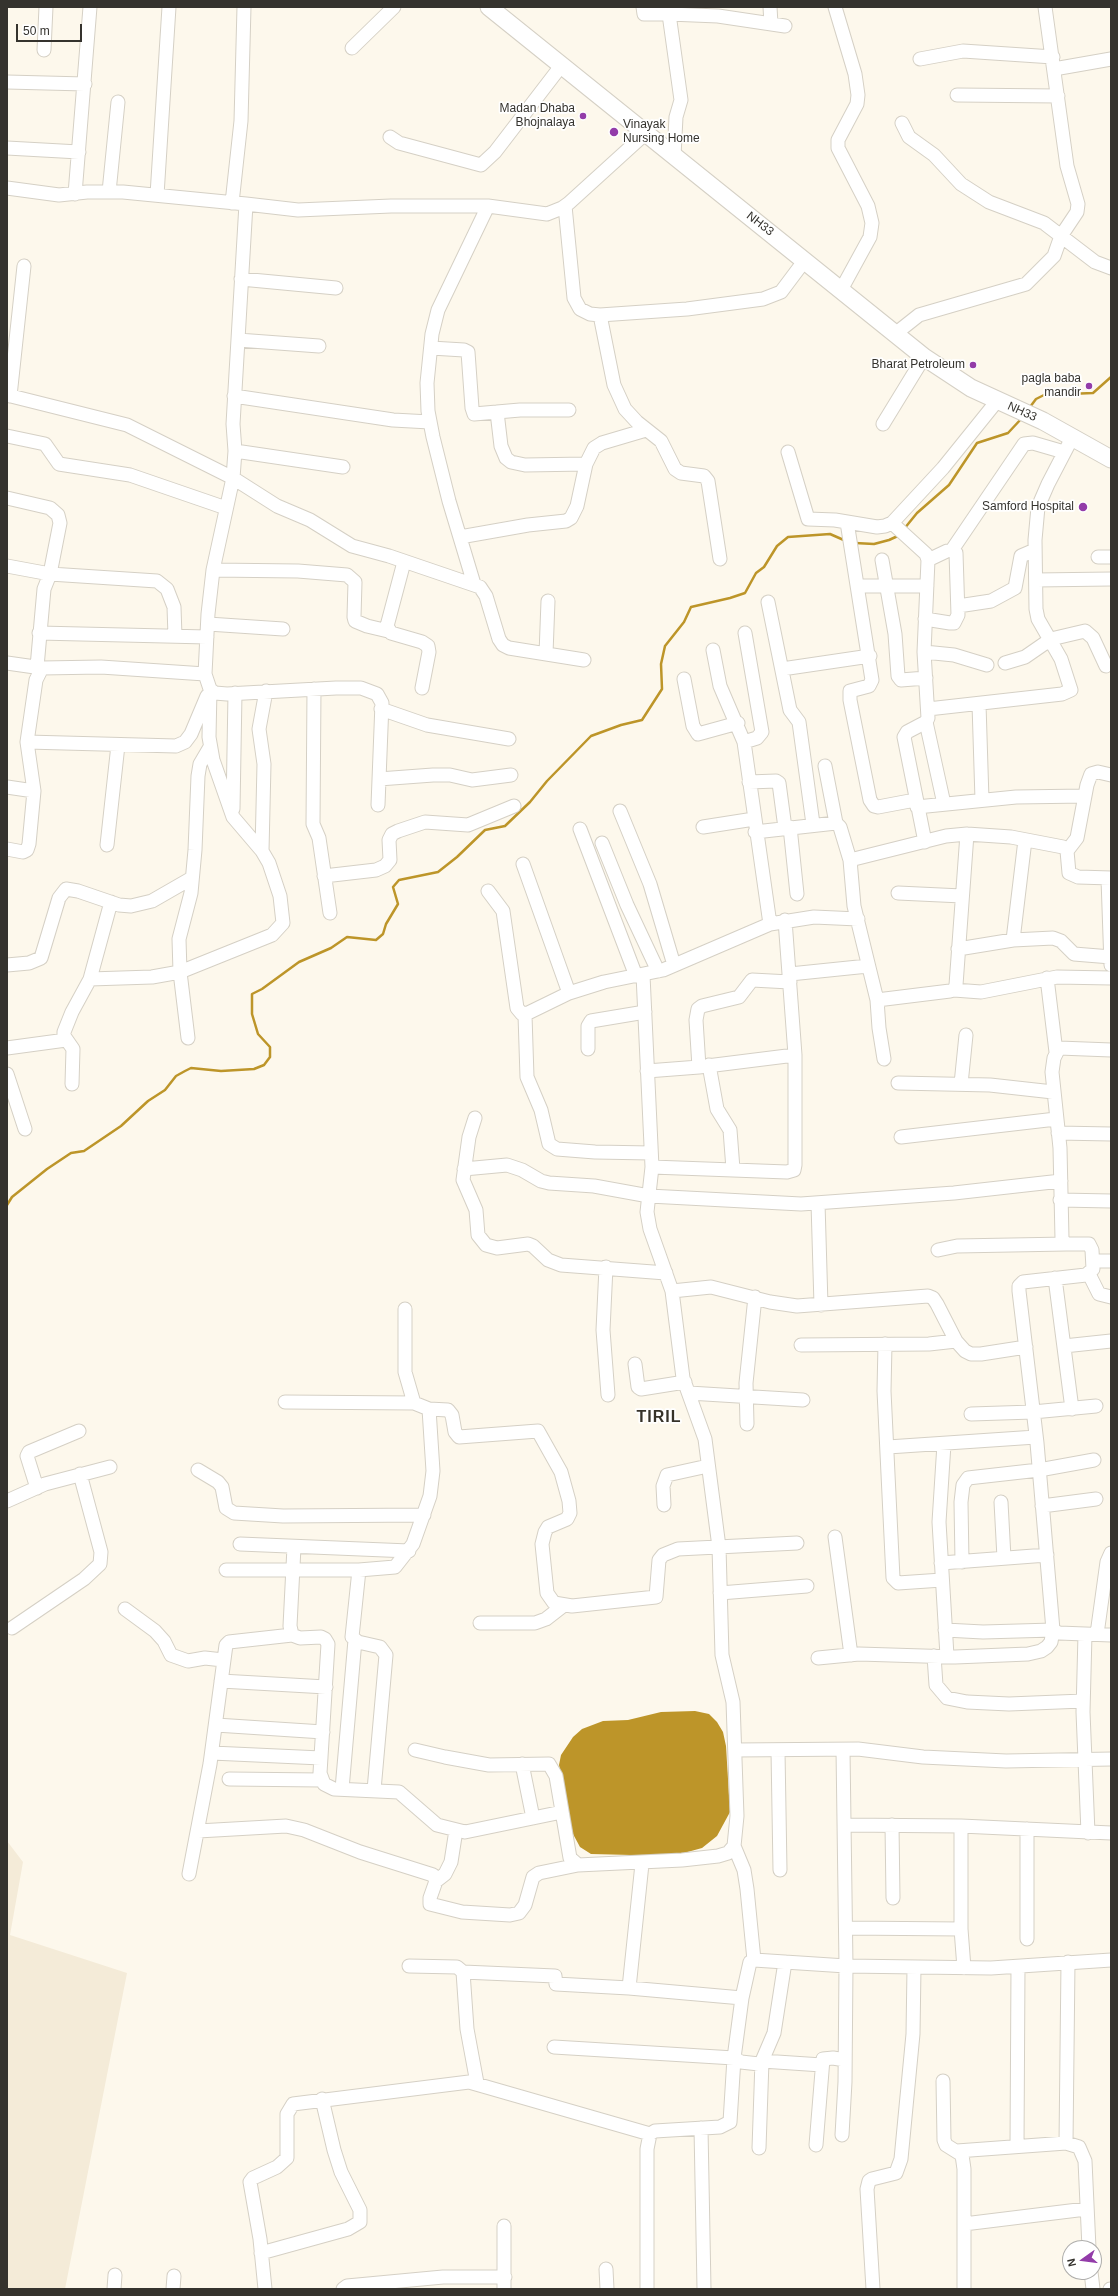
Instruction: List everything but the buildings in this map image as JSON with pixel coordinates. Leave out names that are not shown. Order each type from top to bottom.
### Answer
[{"type":"main road","name":"NH33","points":[[489,7],[924,357],[957,380],[996,401],[1032,416],[1073,436],[1111,459]]},
{"type":"street","points":[[44,50],[46,7]]},
{"type":"street","points":[[75,194],[90,7]]},
{"type":"street","points":[[157,195],[169,7]]},
{"type":"street","points":[[232,203],[241,122],[244,7]]},
{"type":"street","points":[[352,48],[394,7]]},
{"type":"street","points":[[643,7],[644,14],[718,16],[785,26]]},
{"type":"street","points":[[770,7],[771,24]]},
{"type":"street","points":[[835,7],[855,74],[858,94],[857,104],[838,140],[838,148],[868,206],[872,223],[870,237],[841,290]]},
{"type":"street","points":[[895,334],[919,315],[1026,284],[1054,256],[1061,236],[1078,208],[1067,166],[1054,63],[1045,7]]},
{"type":"street","points":[[669,14],[681,100],[676,117],[674,156]]},
{"type":"street","points":[[920,59],[963,51],[1054,63],[1111,58]]},
{"type":"street","points":[[390,137],[399,144],[481,165],[495,152],[561,66]]},
{"type":"street","points":[[7,82],[85,84]]},
{"type":"street","points":[[957,96],[1058,96]]},
{"type":"street","points":[[109,192],[118,102]]},
{"type":"street","points":[[902,123],[909,137],[934,155],[961,184],[989,202],[1044,223],[1095,262],[1111,268]]},
{"type":"street","points":[[7,188],[59,195],[109,192],[157,195],[304,210],[391,206],[488,206],[547,214],[565,206],[646,133]]},
{"type":"street","points":[[7,148],[79,152]]},
{"type":"street","points":[[90,979],[146,978],[180,972],[272,935],[281,927],[283,914],[280,896],[273,873],[262,851],[233,817],[210,747],[210,689],[205,674],[213,570],[233,478],[235,451],[233,424],[234,396],[246,204]]},
{"type":"street","points":[[474,584],[430,422],[426,398],[431,348],[438,310],[488,206]]},
{"type":"street","points":[[565,206],[574,298],[580,309],[600,315],[687,309],[763,299],[781,292],[805,260]]},
{"type":"street","points":[[24,266],[8,396],[127,425],[233,478],[277,506],[310,520],[343,541],[474,584],[483,590],[486,596],[498,639],[503,645],[584,660]]},
{"type":"street","points":[[241,279],[336,288]]},
{"type":"street","points":[[600,315],[614,385],[619,399],[625,409],[664,445],[673,466],[678,472],[704,476],[707,479],[720,560]]},
{"type":"street","points":[[238,340],[319,346]]},
{"type":"street","points":[[431,348],[464,350],[468,352],[473,413],[476,415],[497,412],[569,410]]},
{"type":"street","points":[[883,424],[924,357]]},
{"type":"street","points":[[234,396],[393,420],[430,422]]},
{"type":"street","points":[[897,529],[996,401]]},
{"type":"street","points":[[497,412],[501,446],[506,458],[511,462],[525,465],[586,464]]},
{"type":"street","points":[[460,537],[528,525],[566,521],[571,518],[577,506],[586,464],[594,448],[602,443],[646,430]]},
{"type":"street","points":[[7,436],[45,444],[59,464],[130,475],[226,508]]},
{"type":"street","points":[[925,842],[916,804],[904,737],[907,732],[927,716],[978,704],[1069,692],[1071,690],[1071,685],[1062,659],[1038,619],[1036,608],[1035,550],[1038,506],[1073,436]]},
{"type":"street","points":[[928,560],[952,550],[1024,444],[1033,443],[1064,452]]},
{"type":"street","points":[[235,451],[343,467]]},
{"type":"street","points":[[788,452],[808,519],[847,522],[897,529],[926,554],[928,560],[924,652],[927,716],[944,804]]},
{"type":"street","points":[[7,498],[50,508],[58,515],[60,532],[50,574],[44,589],[39,632],[40,667],[36,680],[27,742],[34,790],[27,850],[23,852],[7,849]]},
{"type":"street","points":[[847,522],[870,656],[872,684],[853,689],[849,696],[872,804],[882,807],[916,804],[944,804],[1016,797],[1085,796]]},
{"type":"street","points":[[925,619],[954,623],[958,615],[958,560],[956,553],[952,550]]},
{"type":"street","points":[[958,606],[990,601],[1015,588],[1021,556],[1035,550]]},
{"type":"street","points":[[882,560],[895,634],[899,678],[905,680],[926,678]]},
{"type":"street","points":[[388,630],[388,621],[404,562]]},
{"type":"street","points":[[7,566],[50,574],[157,581],[167,590],[174,607],[175,636]]},
{"type":"street","points":[[213,570],[298,571],[347,575],[355,582],[354,617],[356,621],[367,626],[388,630],[395,635],[422,642],[428,646],[429,652],[422,688]]},
{"type":"street","points":[[1036,580],[1111,579]]},
{"type":"street","points":[[858,586],[927,586]]},
{"type":"street","points":[[546,654],[548,601]]},
{"type":"street","points":[[768,602],[790,710],[799,722],[812,824]]},
{"type":"street","points":[[208,624],[283,628]]},
{"type":"street","points":[[1005,663],[1025,657],[1051,639],[1081,631],[1089,633],[1106,666]]},
{"type":"street","points":[[39,632],[207,637]]},
{"type":"street","points":[[744,742],[757,738],[762,732],[745,633]]},
{"type":"street","points":[[713,650],[720,686],[738,723],[744,742],[770,924]]},
{"type":"street","points":[[924,652],[954,655],[987,665]]},
{"type":"street","points":[[782,669],[870,656]]},
{"type":"street","points":[[7,663],[40,667],[101,667],[205,674]]},
{"type":"street","points":[[684,679],[693,726],[698,734],[738,723]]},
{"type":"street","points":[[210,689],[215,693],[361,688],[372,691],[381,698],[378,805]]},
{"type":"street","points":[[27,742],[176,746],[185,742],[191,734],[210,689]]},
{"type":"street","points":[[314,689],[312,811],[313,824],[319,838],[330,913]]},
{"type":"street","points":[[262,851],[264,764],[259,729],[266,691]]},
{"type":"street","points":[[233,817],[235,693]]},
{"type":"street","points":[[978,704],[982,800]]},
{"type":"street","points":[[381,709],[427,725],[509,739]]},
{"type":"street","points":[[107,845],[118,745]]},
{"type":"street","points":[[188,1038],[180,972],[179,939],[191,893],[198,776],[200,764],[210,747]]},
{"type":"street","points":[[825,766],[836,823],[840,827],[850,860],[858,919],[877,1000],[879,1028],[884,1059]]},
{"type":"street","points":[[1067,851],[1078,838],[1085,796],[1091,774],[1094,772],[1111,775]]},
{"type":"street","points":[[379,779],[450,775],[472,780],[511,775]]},
{"type":"street","points":[[749,782],[776,781],[779,783],[788,827],[798,894]]},
{"type":"street","points":[[7,787],[34,790]]},
{"type":"street","points":[[324,876],[376,870],[385,866],[390,860],[389,840],[392,834],[398,831],[425,822],[468,825],[514,806]]},
{"type":"street","points":[[620,811],[650,884],[674,965]]},
{"type":"street","points":[[703,827],[755,825],[788,827],[836,823]]},
{"type":"street","points":[[580,829],[639,976],[645,1012],[652,1167],[647,1212],[650,1229],[672,1291],[680,1366],[705,1439],[719,1547],[722,1655],[733,1702],[736,1750],[737,1816],[734,1846],[746,1882],[754,1960]]},
{"type":"street","points":[[850,860],[946,836],[967,834],[1056,844],[1063,847],[1067,851],[1069,872],[1078,877],[1110,878],[1111,965]]},
{"type":"street","points":[[954,990],[967,834]]},
{"type":"street","points":[[1013,940],[1026,840]]},
{"type":"street","points":[[602,843],[627,905],[658,971]]},
{"type":"street","points":[[523,864],[569,992]]},
{"type":"street","points":[[7,965],[29,963],[41,958],[58,898],[66,889],[131,906],[142,905],[192,878]]},
{"type":"street","points":[[488,891],[503,911],[517,1008],[522,1014],[525,1015]]},
{"type":"street","points":[[898,894],[962,896]]},
{"type":"street","points":[[72,1084],[73,1048],[64,1036],[66,1025],[90,979],[111,902]]},
{"type":"street","points":[[525,1015],[569,992],[604,982],[658,971],[770,924],[785,920],[814,917],[858,919]]},
{"type":"street","points":[[652,1167],[787,1172],[794,1170],[795,1055],[785,920]]},
{"type":"street","points":[[958,949],[1013,940],[1053,938],[1061,941],[1074,954],[1111,957]]},
{"type":"street","points":[[733,1169],[730,1130],[717,1109],[704,1066],[696,1020],[698,1009],[702,1006],[739,997],[752,980],[790,978],[868,966]]},
{"type":"street","points":[[877,1000],[954,990],[982,992],[1048,978],[1111,978]]},
{"type":"street","points":[[1048,978],[1056,1052],[1052,1072],[1061,1181],[1061,1235],[1066,1244]]},
{"type":"street","points":[[588,1049],[588,1026],[591,1021],[645,1012]]},
{"type":"street","points":[[525,1015],[527,1077],[541,1110],[549,1144],[557,1148],[572,1150],[651,1152]]},
{"type":"street","points":[[961,1084],[966,1035]]},
{"type":"street","points":[[7,1048],[66,1040]]},
{"type":"street","points":[[1056,1052],[1059,1048],[1064,1047],[1111,1050]]},
{"type":"street","points":[[647,1071],[795,1055]]},
{"type":"street","points":[[7,1074],[25,1130]]},
{"type":"street","points":[[898,1082],[990,1085],[1053,1092]]},
{"type":"street","points":[[475,1118],[469,1137],[463,1180],[476,1210],[477,1230],[486,1245],[497,1248],[528,1244],[533,1246],[554,1264],[666,1273]]},
{"type":"street","points":[[901,1137],[1056,1119]]},
{"type":"street","points":[[1058,1133],[1111,1134]]},
{"type":"street","points":[[464,1169],[507,1165],[522,1170],[541,1182],[549,1184],[594,1186],[649,1196],[801,1204],[954,1193],[1061,1181]]},
{"type":"street","points":[[1060,1200],[1111,1202]]},
{"type":"street","points":[[818,1203],[821,1305]]},
{"type":"street","points":[[938,1250],[957,1246],[1089,1244],[1092,1250],[1091,1268],[1099,1294],[1111,1297]]},
{"type":"street","points":[[818,1658],[851,1655],[947,1656],[1041,1651],[1050,1642],[1053,1630],[1036,1437],[1019,1286],[1023,1282],[1055,1278],[1091,1268],[1111,1260]]},
{"type":"street","points":[[606,1267],[603,1330],[608,1394]]},
{"type":"street","points":[[1055,1278],[1072,1409]]},
{"type":"street","points":[[672,1291],[711,1287],[797,1306],[928,1296],[933,1298],[937,1304],[956,1342],[971,1354],[1026,1347]]},
{"type":"street","points":[[747,1424],[746,1397],[755,1297]]},
{"type":"street","points":[[405,1309],[405,1372],[414,1403]]},
{"type":"street","points":[[1064,1346],[1111,1341]]},
{"type":"street","points":[[802,1345],[956,1342]]},
{"type":"street","points":[[885,1344],[884,1392],[888,1448],[893,1578],[898,1583],[942,1580]]},
{"type":"street","points":[[635,1364],[638,1387],[642,1389],[687,1388],[746,1397],[803,1400]]},
{"type":"street","points":[[285,1402],[414,1403],[435,1409],[448,1410],[452,1415],[455,1432],[459,1437],[532,1430],[538,1431],[561,1472],[569,1501],[570,1513],[567,1519],[548,1527],[542,1544],[547,1593],[554,1603],[572,1606],[656,1597],[659,1560],[663,1555],[678,1549],[797,1543]]},
{"type":"street","points":[[971,1414],[1033,1412],[1096,1406]]},
{"type":"street","points":[[226,1570],[359,1570],[390,1569],[395,1567],[409,1551],[424,1515],[432,1481],[435,1409]]},
{"type":"street","points":[[37,1488],[27,1456],[29,1452],[79,1431]]},
{"type":"street","points":[[888,1448],[1036,1437]]},
{"type":"street","points":[[944,1444],[938,1522],[947,1656]]},
{"type":"street","points":[[962,1562],[961,1502],[964,1481],[972,1476],[1039,1470],[1094,1460]]},
{"type":"street","points":[[664,1505],[663,1486],[667,1475],[708,1466]]},
{"type":"street","points":[[7,1501],[37,1488],[80,1474],[110,1467]]},
{"type":"street","points":[[198,1470],[218,1482],[222,1487],[226,1508],[234,1513],[283,1516],[424,1515]]},
{"type":"street","points":[[12,1628],[84,1579],[100,1564],[101,1552],[80,1474]]},
{"type":"street","points":[[1042,1506],[1096,1500]]},
{"type":"street","points":[[1001,1502],[1004,1558]]},
{"type":"street","points":[[835,1537],[851,1655]]},
{"type":"street","points":[[240,1544],[409,1551]]},
{"type":"street","points":[[292,1634],[290,1626],[294,1547]]},
{"type":"street","points":[[1088,1832],[1084,1761],[1083,1701],[1091,1634],[1107,1562],[1111,1554]]},
{"type":"street","points":[[941,1563],[1046,1555]]},
{"type":"street","points":[[342,1789],[355,1640],[351,1634],[359,1570]]},
{"type":"street","points":[[720,1594],[807,1586]]},
{"type":"street","points":[[480,1623],[535,1623],[546,1619],[564,1605]]},
{"type":"street","points":[[125,1609],[155,1631],[164,1641],[171,1655],[188,1661],[205,1658],[223,1660]]},
{"type":"street","points":[[945,1630],[983,1632],[1053,1630],[1059,1633],[1111,1635]]},
{"type":"street","points":[[189,1874],[212,1753],[223,1660],[226,1645],[229,1642],[292,1634],[300,1638],[325,1639],[328,1652],[321,1758],[321,1780]]},
{"type":"street","points":[[355,1640],[380,1647],[386,1655],[374,1790]]},
{"type":"street","points":[[934,1656],[936,1686],[947,1698],[967,1702],[1009,1704],[1083,1701]]},
{"type":"street","points":[[221,1682],[326,1687]]},
{"type":"street","points":[[216,1725],[323,1732]]},
{"type":"street","points":[[416,1750],[445,1758],[489,1765],[549,1764],[556,1776],[570,1858],[578,1865]]},
{"type":"street","points":[[736,1750],[843,1750],[1006,1761],[1084,1761],[1111,1759]]},
{"type":"street","points":[[842,2135],[845,2060],[846,1966],[843,1750]]},
{"type":"street","points":[[778,1751],[780,1870]]},
{"type":"street","points":[[212,1753],[321,1758]]},
{"type":"street","points":[[522,1764],[533,1818]]},
{"type":"street","points":[[229,1779],[321,1780],[329,1787],[342,1789],[399,1792],[412,1801],[429,1820],[437,1825],[472,1832],[562,1812]]},
{"type":"street","points":[[844,1825],[961,1826],[1111,1833]]},
{"type":"street","points":[[892,1825],[893,1898]]},
{"type":"street","points":[[198,1831],[286,1826],[296,1828],[360,1852],[428,1872],[433,1875],[436,1881]]},
{"type":"street","points":[[961,1826],[961,1929],[964,1968]]},
{"type":"street","points":[[1027,1829],[1027,1940]]},
{"type":"street","points":[[456,1830],[451,1862],[445,1874],[436,1881],[430,1898],[433,1906],[462,1912],[510,1915],[522,1910],[532,1877],[539,1873],[578,1865],[642,1864],[718,1856],[728,1853],[734,1846]]},
{"type":"street","points":[[629,1988],[642,1864]]},
{"type":"street","points":[[846,1928],[961,1929]]},
{"type":"street","points":[[265,2289],[250,2182],[253,2178],[277,2167],[287,2158],[287,2122],[289,2107],[302,2101],[462,2082],[477,2082],[650,2134],[656,2131],[720,2127],[730,2122],[734,2058],[742,1998],[748,1965],[754,1960],[846,1966],[964,1968],[1018,1967],[1068,1962],[1111,1960]]},
{"type":"street","points":[[759,2148],[762,2061],[774,2033],[786,1962]]},
{"type":"street","points":[[1066,2144],[1068,1962]]},
{"type":"street","points":[[409,1966],[456,1967],[463,1972],[555,1976],[556,1984],[629,1988],[742,1998]]},
{"type":"street","points":[[1017,2146],[1018,1967]]},
{"type":"street","points":[[873,2289],[867,2189],[869,2181],[872,2179],[896,2173],[901,2159],[913,2034],[914,1968]]},
{"type":"street","points":[[463,1972],[466,2029],[477,2082]]},
{"type":"street","points":[[554,2047],[734,2058],[741,2062],[758,2064],[762,2061],[822,2065]]},
{"type":"street","points":[[816,2145],[823,2059],[828,2057],[845,2060]]},
{"type":"street","points":[[943,2081],[944,2140],[951,2149],[958,2150],[1066,2144],[1075,2145],[1083,2153],[1089,2240]]},
{"type":"street","points":[[261,2253],[348,2229],[360,2222],[360,2210],[341,2172],[334,2150],[322,2099]]},
{"type":"street","points":[[701,2128],[704,2289]]},
{"type":"street","points":[[647,2289],[647,2149],[650,2134]]},
{"type":"street","points":[[958,2150],[962,2154],[964,2169],[964,2289]]},
{"type":"street","points":[[964,2224],[1086,2209]]},
{"type":"street","points":[[343,2289],[348,2286],[388,2285],[442,2277],[505,2283],[504,2226]]},
{"type":"street","points":[[606,2269],[607,2289]]},
{"type":"street","points":[[114,2289],[115,2275]]},
{"type":"shaded area","points":[[695,1711],[709,1714],[717,1722],[723,1732],[726,1746],[730,1812],[717,1836],[702,1848],[673,1856],[591,1854],[580,1847],[573,1834],[559,1765],[561,1755],[573,1737],[582,1729],[603,1721],[628,1720],[661,1712]]},
{"type":"shaded area","points":[[7,1841],[23,1862],[10,1935],[127,1973],[65,2289],[7,2289]]},
{"type":"waterway","points":[[1030,407],[1036,399],[1044,395],[1093,393],[1111,377]]},
{"type":"waterway","points":[[904,529],[917,513],[949,485],[977,443],[1008,433],[1022,418]]},
{"type":"waterway","points":[[7,1205],[12,1197],[47,1169],[71,1153],[84,1151],[121,1126],[148,1101],[165,1090],[176,1076],[185,1071],[191,1068],[221,1071],[254,1069],[264,1065],[270,1057],[270,1047],[258,1034],[252,1014],[252,994],[262,989],[299,962],[331,948],[347,937],[376,940],[383,934],[386,924],[398,904],[393,887],[399,880],[438,872],[457,857],[485,830],[505,826],[530,802],[547,781],[591,736],[621,725],[642,720],[662,689],[661,664],[665,646],[684,622],[691,607],[745,593],[756,573],[764,567],[777,546],[788,537],[830,534],[846,541]]},
{"type":"waterway","points":[[855,543],[874,544],[900,535]]},
{"type":"place","name":"Madan Dhaba Bhojnalaya","points":[[583,116]]},
{"type":"place","name":"Vinayak Nursing Home","points":[[614,132]]},
{"type":"place","name":"Bharat Petroleum","points":[[973,365]]},
{"type":"place","name":"pagla baba mandir","points":[[1089,386]]},
{"type":"place","name":"Samford Hospital","points":[[1083,507]]},
{"type":"district","name":"TIRIL","points":[[659,1418]]}]
